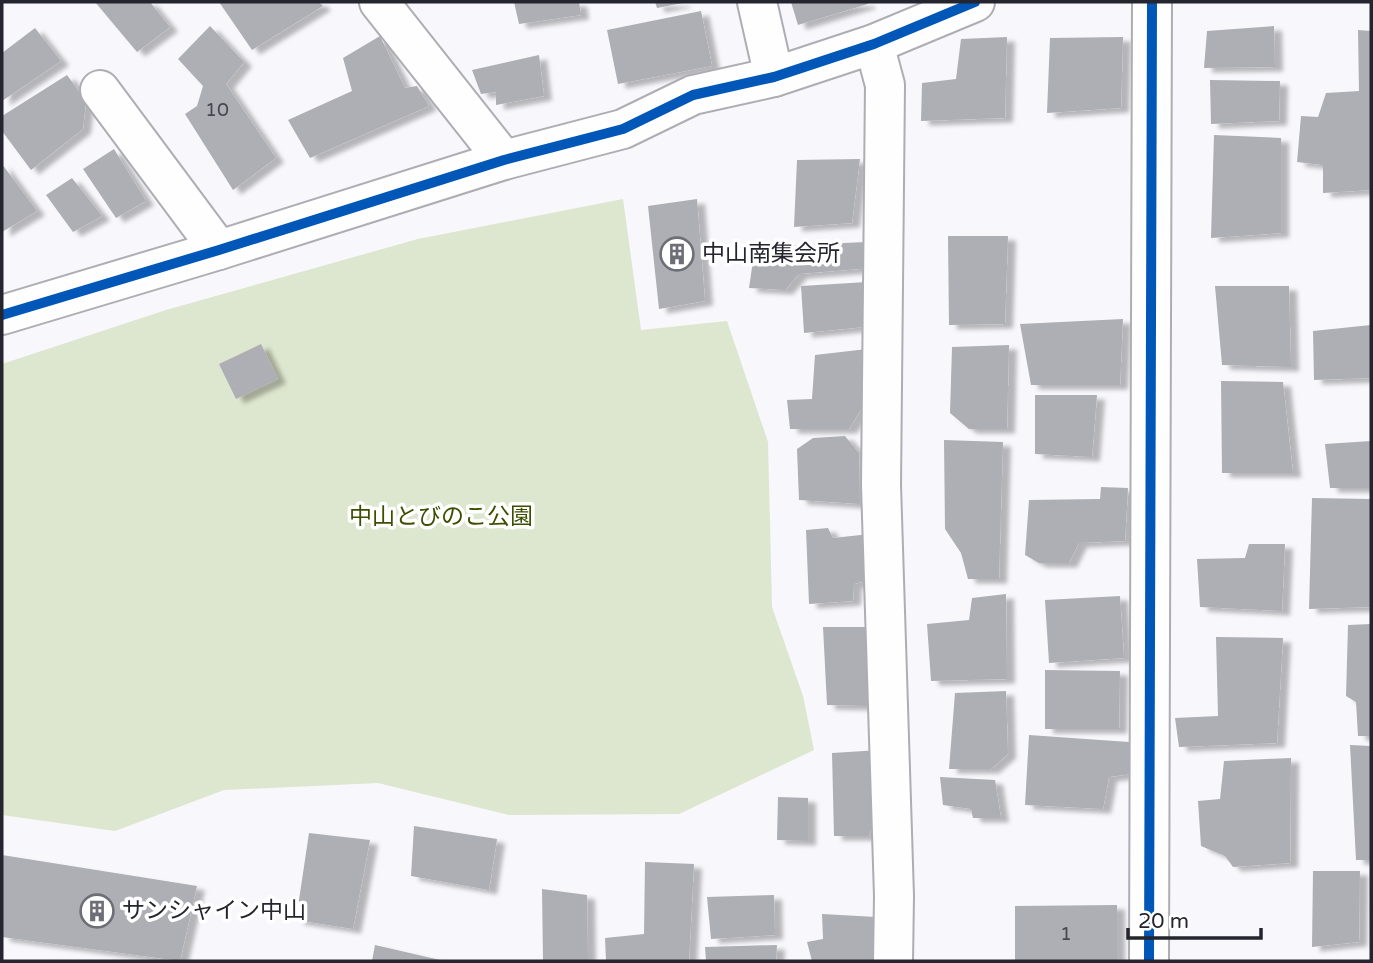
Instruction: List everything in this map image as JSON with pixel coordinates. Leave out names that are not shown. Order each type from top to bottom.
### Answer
[{"type":"street","points":[[379,2],[504,160]]},
{"type":"street","points":[[757,2],[774,77]]},
{"type":"street","points":[[2,315],[504,160],[623,129],[693,95],[774,77],[874,44],[975,2]]},
{"type":"street","points":[[1149,961],[1152,2]]},
{"type":"street","points":[[874,44],[885,85],[881,485],[894,896],[893,961]]},
{"type":"street","points":[[100,90],[219,250]]},
{"type":"green space","name":"中山とびのこ公園","points":[[623,199],[641,330],[727,321],[768,442],[772,607],[803,696],[814,750],[679,814],[509,815],[378,783],[224,790],[115,831],[2,815],[2,364],[166,310],[418,239]]},
{"type":"building","points":[[95,2],[150,2],[170,27],[137,52]]},
{"type":"building","points":[[219,2],[319,2],[323,6],[252,50]]},
{"type":"building","points":[[514,2],[579,2],[581,15],[519,24]]},
{"type":"building","points":[[655,2],[683,2],[683,3],[657,8]]},
{"type":"building","points":[[791,2],[867,2],[868,4],[798,25]]},
{"type":"building","points":[[701,11],[712,66],[618,84],[607,30]]},
{"type":"building","points":[[210,26],[244,62],[226,84],[276,158],[233,190],[185,114],[197,106],[203,86],[178,59]]},
{"type":"building","points":[[1274,26],[1275,67],[1204,68],[1207,31]]},
{"type":"building","points":[[35,28],[61,61],[2,101],[2,53]]},
{"type":"building","points":[[1358,30],[1371,31],[1371,190],[1323,193],[1323,165],[1297,162],[1301,116],[1318,117],[1326,93],[1359,91]]},
{"type":"building","points":[[380,36],[405,88],[417,86],[429,106],[310,158],[288,120],[352,91],[343,58]]},
{"type":"building","points":[[1007,37],[1005,118],[921,121],[922,83],[956,79],[961,39]]},
{"type":"building","points":[[1123,37],[1121,108],[1047,113],[1050,38]]},
{"type":"building","points":[[539,55],[544,96],[496,105],[496,92],[481,94],[472,70]]},
{"type":"building","points":[[67,75],[86,101],[83,129],[31,170],[2,131],[2,116]]},
{"type":"building","points":[[1210,80],[1280,81],[1279,121],[1211,124]]},
{"type":"building","points":[[1214,135],[1281,138],[1281,233],[1211,238]]},
{"type":"building","points":[[114,149],[146,201],[116,218],[83,169]]},
{"type":"building","points":[[860,159],[852,223],[794,227],[797,160]]},
{"type":"building","points":[[2,164],[37,211],[2,232]]},
{"type":"building","points":[[72,178],[102,216],[73,232],[46,195]]},
{"type":"building","name":"中山南集会所","points":[[697,199],[705,301],[659,309],[648,206]]},
{"type":"building","points":[[948,236],[1008,236],[1005,324],[949,325]]},
{"type":"building","points":[[866,242],[871,268],[799,274],[785,290],[749,288],[755,247]]},
{"type":"building","points":[[867,282],[864,327],[804,333],[801,286]]},
{"type":"building","points":[[1215,286],[1289,286],[1291,367],[1222,365]]},
{"type":"building","points":[[1123,319],[1120,385],[1031,385],[1020,324]]},
{"type":"building","points":[[1371,325],[1371,378],[1314,380],[1313,331]]},
{"type":"building","points":[[261,344],[278,379],[236,399],[219,364]]},
{"type":"building","points":[[1009,345],[1007,429],[969,429],[950,413],[952,347]]},
{"type":"building","points":[[867,349],[865,403],[849,429],[790,429],[787,400],[812,399],[815,355]]},
{"type":"building","points":[[1221,381],[1283,382],[1293,473],[1222,473]]},
{"type":"building","points":[[1035,395],[1097,395],[1092,457],[1035,454]]},
{"type":"building","points":[[845,436],[859,453],[860,504],[799,500],[797,449],[813,438]]},
{"type":"building","points":[[944,440],[1003,442],[999,579],[968,579],[961,553],[945,529]]},
{"type":"building","points":[[1371,441],[1371,488],[1330,488],[1325,444]]},
{"type":"building","points":[[1101,487],[1128,488],[1125,541],[1079,543],[1069,563],[1039,563],[1025,555],[1029,500],[1100,499]]},
{"type":"building","points":[[1312,498],[1371,499],[1371,607],[1309,609]]},
{"type":"building","points":[[828,528],[833,538],[870,534],[869,580],[854,584],[853,601],[809,604],[806,530]]},
{"type":"building","points":[[1249,544],[1285,544],[1282,611],[1200,607],[1197,559],[1245,558]]},
{"type":"building","points":[[1006,594],[1007,679],[931,681],[927,624],[969,620],[972,598]]},
{"type":"building","points":[[1120,596],[1124,658],[1049,663],[1045,600]]},
{"type":"building","points":[[1371,624],[1371,736],[1358,736],[1356,702],[1346,696],[1348,625]]},
{"type":"building","points":[[823,627],[869,627],[870,706],[827,705]]},
{"type":"building","points":[[1216,637],[1283,638],[1277,743],[1179,747],[1175,718],[1218,716]]},
{"type":"building","points":[[1045,670],[1120,671],[1119,729],[1045,729]]},
{"type":"building","points":[[1006,691],[1008,754],[991,769],[949,769],[955,693]]},
{"type":"building","points":[[1029,735],[1129,742],[1131,774],[1109,777],[1103,809],[1025,805]]},
{"type":"building","points":[[1350,745],[1371,746],[1371,860],[1356,860]]},
{"type":"building","points":[[880,750],[875,816],[869,836],[834,836],[832,753]]},
{"type":"building","points":[[1291,758],[1290,863],[1233,867],[1225,856],[1201,846],[1198,801],[1220,799],[1224,761]]},
{"type":"building","points":[[940,777],[995,780],[1001,818],[973,818],[971,809],[943,805]]},
{"type":"building","points":[[778,797],[808,798],[808,841],[777,840]]},
{"type":"building","points":[[414,826],[497,839],[489,890],[411,876]]},
{"type":"building","points":[[309,833],[370,840],[353,929],[296,920]]},
{"type":"building","name":"サンシャイン中山","points":[[2,855],[197,886],[180,961],[2,937]]},
{"type":"building","points":[[645,862],[694,864],[689,961],[606,961],[605,938],[644,934]]},
{"type":"building","points":[[1313,871],[1360,871],[1359,942],[1312,947]]},
{"type":"building","points":[[542,889],[587,895],[588,961],[543,961]]},
{"type":"building","points":[[774,895],[775,935],[711,939],[707,897]]},
{"type":"building","points":[[1117,905],[1117,961],[1015,961],[1015,906]]},
{"type":"building","points":[[822,914],[876,917],[878,961],[812,961],[807,942],[823,939]]},
{"type":"building","points":[[375,945],[440,960],[440,961],[372,961]]},
{"type":"building","points":[[777,945],[776,961],[706,961],[705,947]]},
{"type":"cycle path","points":[[2,315],[504,160],[623,129],[693,95],[774,77],[874,44],[975,2]]},
{"type":"cycle path","points":[[1149,961],[1152,2]]},
{"type":"place","name":"中山南集会所","points":[[677,254]]},
{"type":"place","name":"サンシャイン中山","points":[[97,911]]}]
